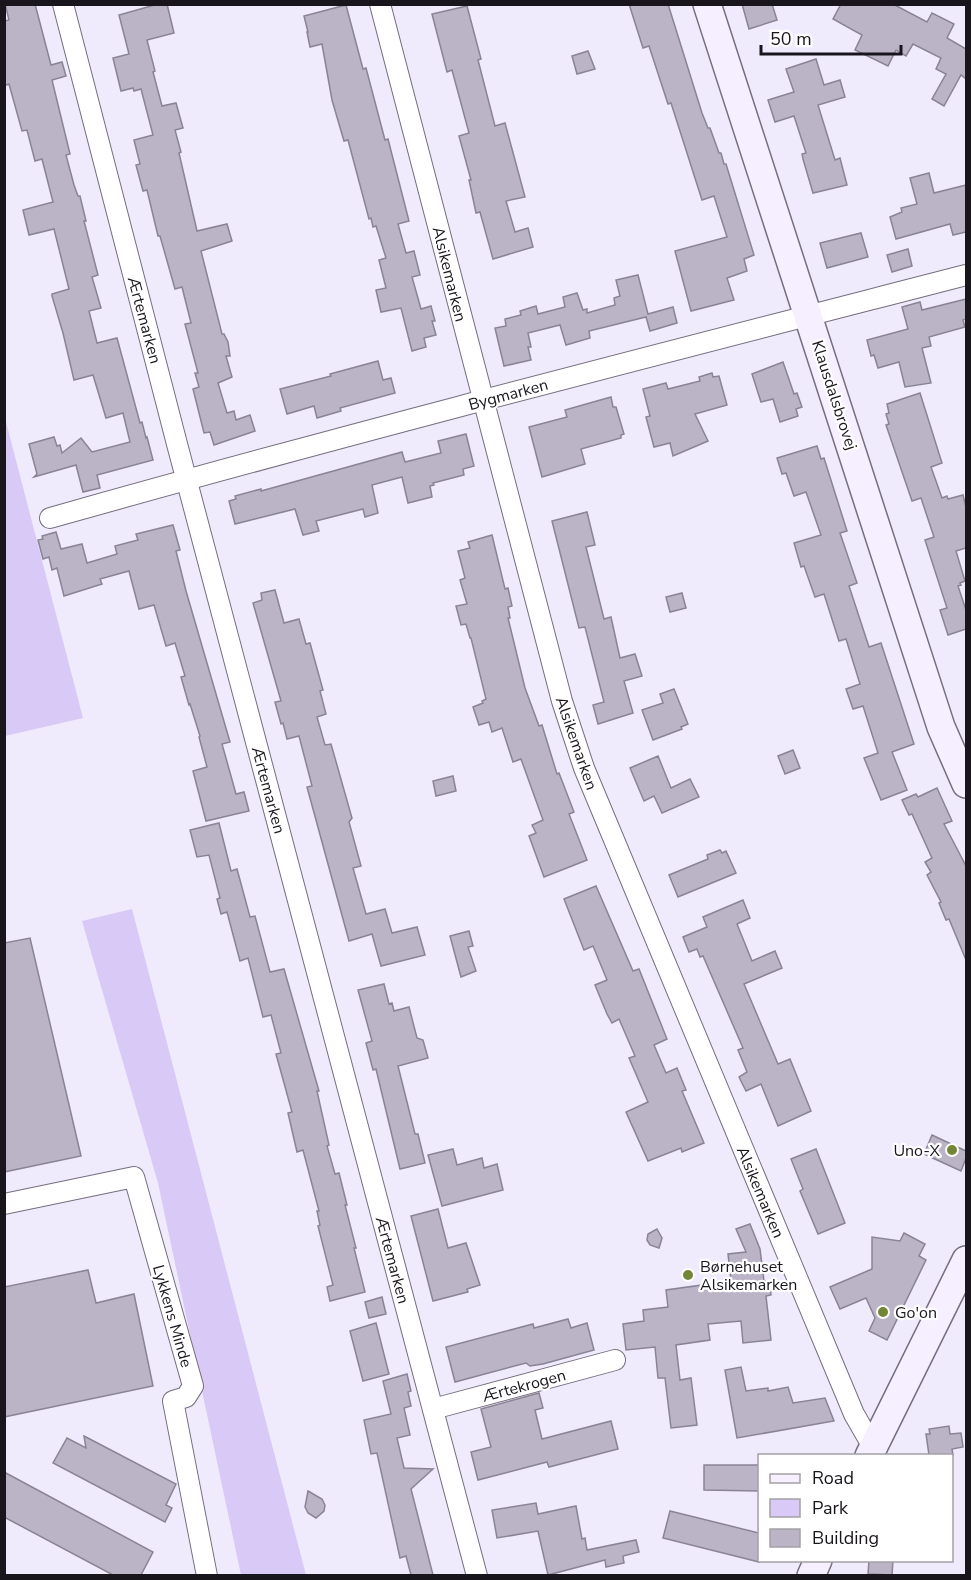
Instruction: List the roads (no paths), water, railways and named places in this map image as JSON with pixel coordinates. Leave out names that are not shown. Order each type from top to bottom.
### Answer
[{"type":"street","name":"Ærtemarken","points":[[63,4],[186,480],[477,1575]]},
{"type":"street","name":"Alsikemarken","points":[[380,4],[562,701],[584,768],[871,1451]]},
{"type":"street","name":"Klausdalsbrovej","points":[[707,4],[941,727],[966,784]]},
{"type":"street","name":"Bygmarken","points":[[50,519],[482,401],[966,275]]},
{"type":"street","name":"Lykkens Minde","points":[[4,1204],[134,1177],[193,1386],[186,1397],[173,1401],[207,1575]]},
{"type":"street","points":[[871,1451],[966,1260]]},
{"type":"street","name":"Ærtekrogen","points":[[432,1409],[615,1360]]},
{"type":"place","name":"Uno-X","points":[[952,1150]]},
{"type":"place","name":"Børnehuset Alsikemarken","points":[[688,1275]]},
{"type":"place","name":"Go'on","points":[[883,1312]]}]
